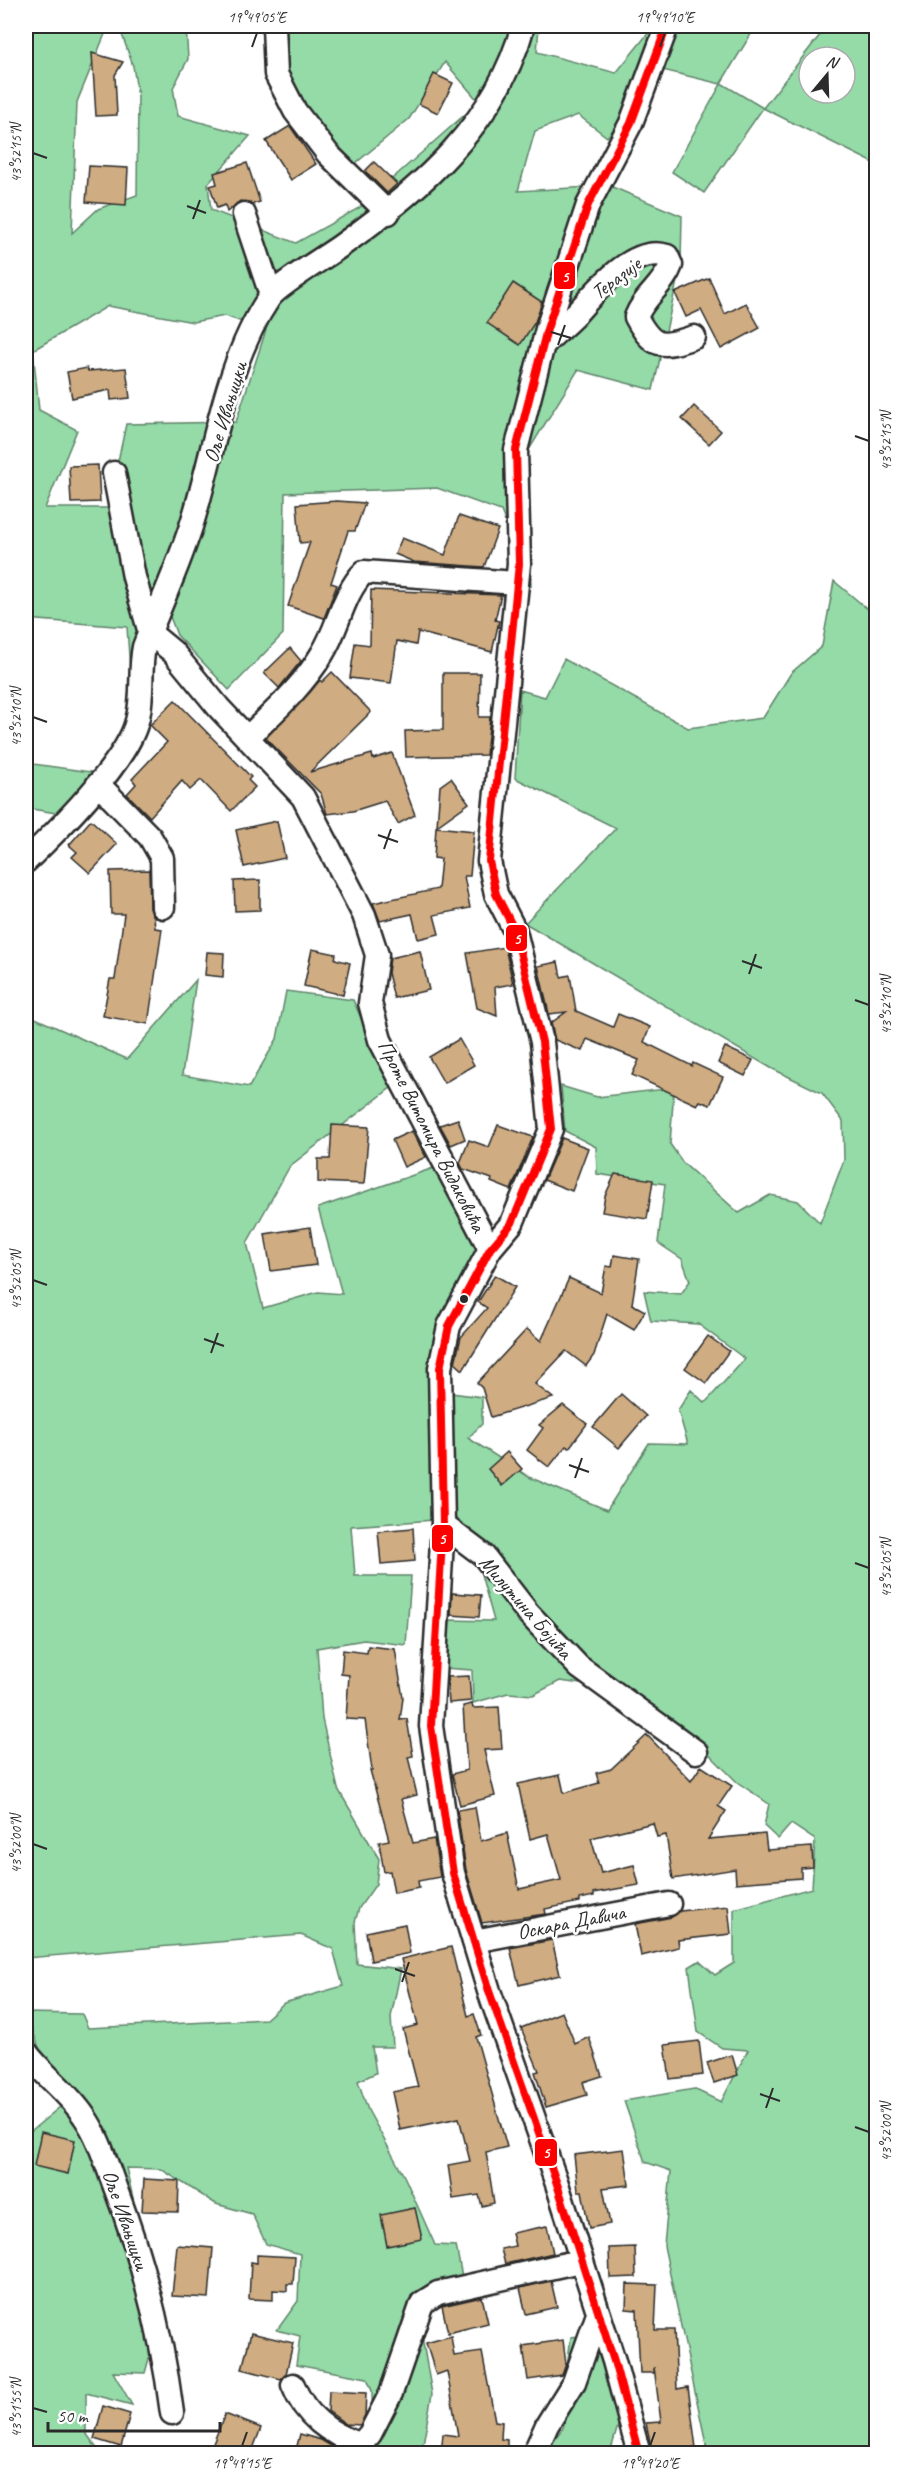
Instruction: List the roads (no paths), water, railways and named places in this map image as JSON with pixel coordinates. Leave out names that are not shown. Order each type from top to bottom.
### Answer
[{"type":"street","points":[[274,26],[276,74],[295,111],[328,154],[388,213]]},
{"type":"street","name":"Оље Ивањицки","points":[[26,861],[98,784],[124,749],[138,720],[141,663],[150,633],[193,522],[224,406],[251,327],[272,295],[388,213],[431,175],[460,144],[491,98],[523,26]]},
{"type":"street","name":"Теразије","points":[[639,2454],[614,2361],[453,1873],[431,1726],[443,1525],[440,1368],[449,1326],[490,1249],[512,1223],[551,1129],[542,1042],[514,931],[496,894],[489,861],[519,564],[516,450],[544,344],[588,205],[631,123],[667,26]]},
{"type":"street","points":[[244,214],[272,295]]},
{"type":"street","name":"Теразије","points":[[544,344],[572,317],[593,292],[616,273],[641,257],[657,252],[667,256],[671,265],[667,276],[641,304],[636,317],[645,334],[658,343],[670,345],[694,337]]},
{"type":"street","points":[[114,473],[134,577],[150,633]]},
{"type":"street","points":[[248,737],[299,687],[323,653],[352,585],[364,572],[517,583]]},
{"type":"street","name":"Проте Витомира Видаковића","points":[[150,633],[174,652],[219,708],[303,797],[364,915],[377,955],[370,1003],[380,1040],[490,1249]]},
{"type":"street","points":[[98,784],[150,837],[162,858],[163,908]]},
{"type":"street","name":"Милутина Бојића","points":[[443,1525],[483,1555],[528,1613],[579,1666],[696,1752]]},
{"type":"street","name":"Оскара Давича","points":[[474,1941],[669,1904]]},
{"type":"street","name":"Оље Ивањицки","points":[[26,2052],[76,2105],[86,2118],[100,2147],[132,2231],[151,2295],[162,2341],[172,2413]]},
{"type":"street","points":[[293,2385],[300,2402],[319,2422],[361,2449],[391,2393],[422,2303],[438,2293],[580,2261]]},
{"type":"street","points":[[534,2454],[547,2425],[574,2382],[598,2314]]}]
